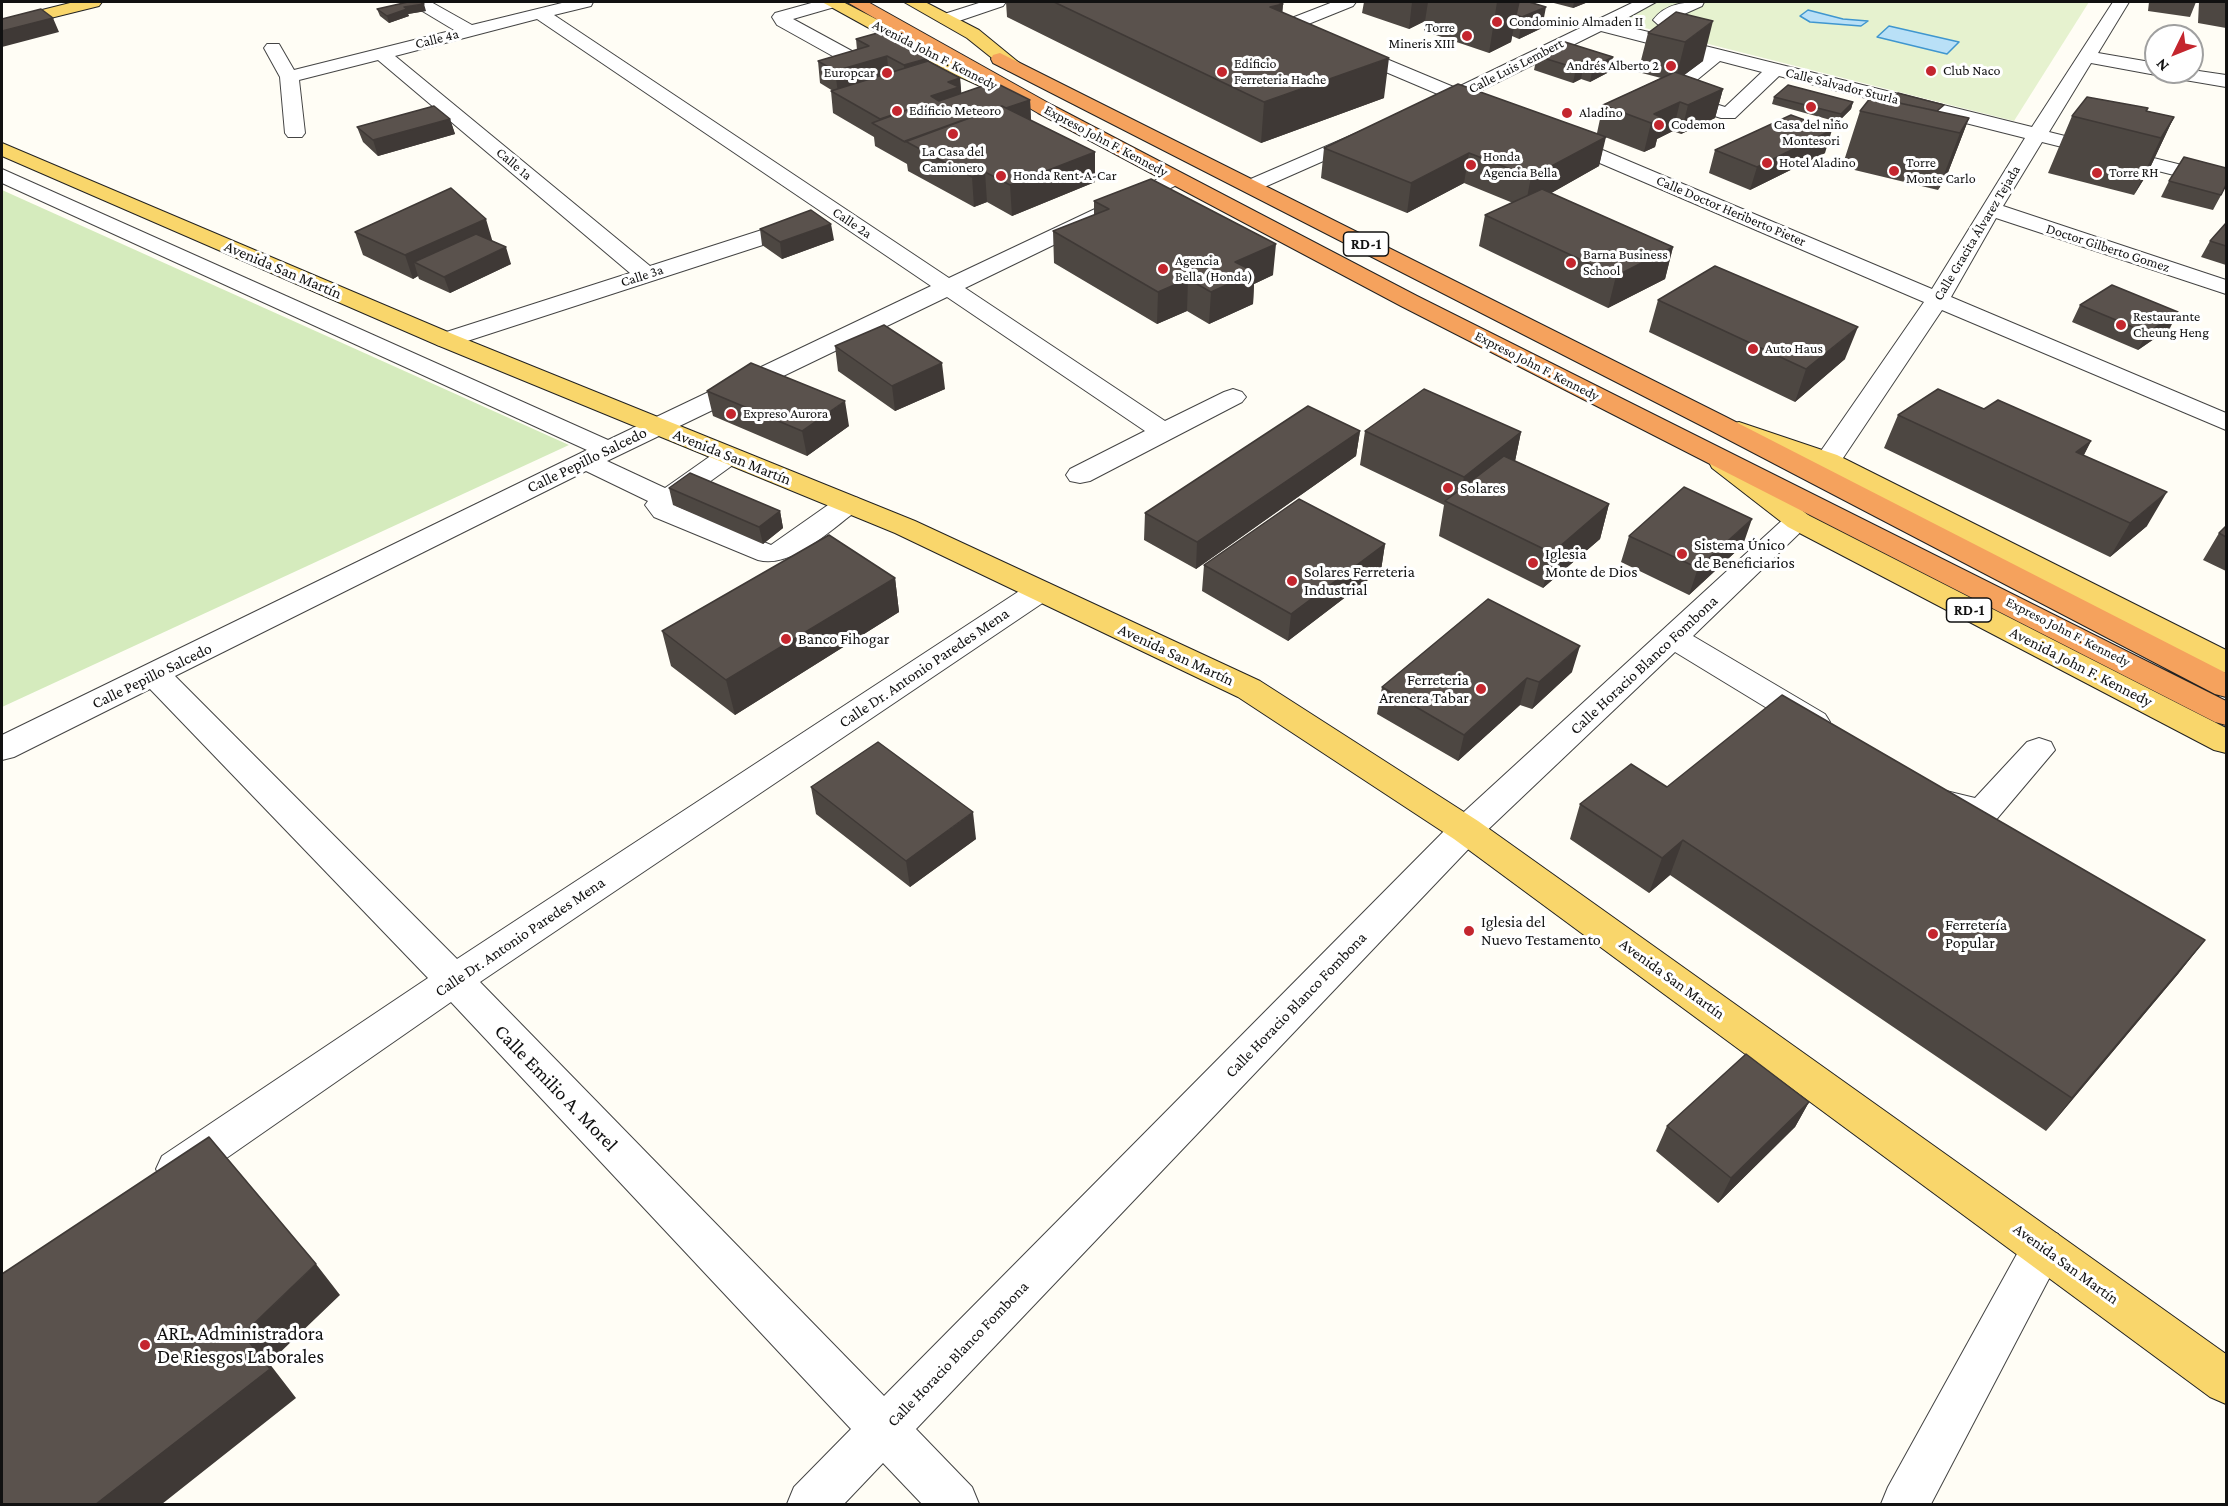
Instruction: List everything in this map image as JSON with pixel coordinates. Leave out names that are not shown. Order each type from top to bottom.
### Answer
[{"type":"highway","name":"Expreso John F. Kennedy","points":[[856,2],[1014,66],[1252,185],[2226,686]]},
{"type":"highway","name":"Expreso John F. Kennedy","points":[[884,2],[1040,106],[1722,462],[1995,594],[2226,714]]},
{"type":"main road","points":[[2,18],[64,2]]},
{"type":"main road","points":[[2,25],[93,2]]},
{"type":"main road","name":"Avenida John F. Kennedy","points":[[832,2],[954,67],[1040,106]]},
{"type":"main road","name":"Avenida John F. Kennedy","points":[[913,2],[947,18],[1014,66]]},
{"type":"main road","name":"Avenida San Martín","points":[[2,149],[446,340],[905,527],[1249,689],[1466,830],[2226,1381]]},
{"type":"main road","name":"RD-1","points":[[1717,423],[1827,461],[2226,663]]},
{"type":"main road","name":"Avenida John F. Kennedy","points":[[1722,462],[1797,521],[2226,742]]},
{"type":"street","points":[[420,2],[469,31]]},
{"type":"street","name":"Calle 4a","points":[[289,77],[585,2]]},
{"type":"street","points":[[832,2],[781,17],[783,21],[854,60]]},
{"type":"street","points":[[947,18],[996,2]]},
{"type":"street","points":[[1290,25],[1347,2]]},
{"type":"street","name":"Calle Luis Lembert","points":[[1426,110],[1647,2]]},
{"type":"street","points":[[1684,45],[1681,34],[1662,20],[1668,14],[1696,2]]},
{"type":"street","name":"Calle Gracita Álvarez Tejada","points":[[1827,461],[1937,300],[1990,209],[2121,2]]},
{"type":"street","name":"Calle 2a","points":[[539,13],[1164,432]]},
{"type":"street","points":[[1269,16],[1502,114]]},
{"type":"street","name":"Calle Salvador Sturla","points":[[1598,25],[2226,182]]},
{"type":"street","points":[[273,48],[289,77],[295,133]]},
{"type":"street","name":"Calle 1a","points":[[381,53],[647,275]]},
{"type":"street","points":[[1717,54],[1667,95],[1728,114],[1776,69]]},
{"type":"street","points":[[2087,57],[2144,67]]},
{"type":"street","points":[[2204,77],[2226,81]]},
{"type":"street","points":[[1252,185],[1382,129]]},
{"type":"street","name":"Calle Doctor Heriberto Pieter","points":[[1545,132],[2226,422]]},
{"type":"street","points":[[2,175],[598,455],[666,499]]},
{"type":"street","name":"Calle Pepillo Salcedo","points":[[2,749],[598,455],[1176,178]]},
{"type":"street","name":"Doctor Gilberto Gomez","points":[[1990,209],[2226,287]]},
{"type":"street","name":"Calle 3a","points":[[446,340],[838,213]]},
{"type":"street","points":[[1080,475],[1233,397]]},
{"type":"street","points":[[728,456],[659,505],[664,511],[768,554],[779,553],[848,504]]},
{"type":"street","points":[[695,478],[728,492]]},
{"type":"street","points":[[781,516],[814,530]]},
{"type":"street","name":"Calle Horacio Blanco Fombona","points":[[811,1504],[1466,830],[1797,521]]},
{"type":"street","name":"Calle Dr. Antonio Paredes Mena","points":[[145,1191],[454,980],[1040,591]]},
{"type":"street","points":[[1674,638],[1842,740]]},
{"type":"street","name":"Calle Emilio A. Morel","points":[[154,675],[454,980],[883,1432],[955,1504]]},
{"type":"street","points":[[1921,789],[1951,807],[1983,812],[2039,750]]},
{"type":"street","points":[[1905,1504],[2043,1248]]},
{"type":"green space","name":"Club Naco","points":[[1658,2],[2089,2],[2014,121],[1617,21]]},
{"type":"green space","points":[[2,190],[569,445],[2,707]]},
{"type":"water","points":[[1808,10],[1843,19],[1868,21],[1861,26],[1810,22],[1800,16]]},
{"type":"water","points":[[1889,26],[1959,42],[1947,54],[1877,37]]},
{"type":"building","points":[[408,2],[424,4],[404,7],[407,9],[387,16],[377,9]]},
{"type":"building","points":[[1054,2],[1278,2],[1283,4],[1270,7],[1389,58],[1264,102]]},
{"type":"building","points":[[1519,2],[1529,2],[1546,7],[1522,17],[1516,15]]},
{"type":"building","points":[[41,9],[53,18],[2,31],[2,19]]},
{"type":"building","points":[[1676,12],[1713,21],[1685,42],[1648,33]]},
{"type":"building","points":[[881,32],[929,58],[904,65],[887,56],[835,71],[818,61],[869,46],[856,39]]},
{"type":"building","points":[[1565,42],[1613,57],[1593,67],[1584,64],[1576,68],[1537,56]]},
{"type":"building","points":[[928,61],[960,78],[948,82],[959,87],[931,96],[939,101],[994,82],[1030,100],[1006,108],[1002,106],[905,142],[872,123],[910,109],[880,119],[831,91]]},
{"type":"building","points":[[1675,72],[1723,89],[1688,105],[1680,102],[1654,114],[1663,118],[1651,123],[1603,105]]},
{"type":"building","points":[[1458,84],[1606,137],[1531,177],[1469,153],[1411,183],[1324,148]]},
{"type":"building","points":[[1788,85],[1853,102],[1841,114],[1774,97]]},
{"type":"building","points":[[1898,93],[1944,105],[1937,111],[1890,101]]},
{"type":"building","points":[[1871,97],[1969,118],[1960,133],[1860,111]]},
{"type":"building","points":[[2087,97],[2148,108],[2146,111],[2174,117],[2161,138],[2072,116]]},
{"type":"building","points":[[434,106],[450,119],[373,140],[357,127]]},
{"type":"building","points":[[1002,106],[1095,152],[1010,185],[985,172],[972,177],[905,141]]},
{"type":"building","points":[[1791,115],[1832,130],[1757,167],[1715,150]]},
{"type":"building","points":[[2184,157],[2226,168],[2226,185],[2221,195],[2169,181]]},
{"type":"building","points":[[1151,179],[1276,244],[1235,262],[1255,272],[1211,292],[1188,279],[1158,292],[1053,231],[1109,209],[1094,201]]},
{"type":"building","points":[[451,188],[486,219],[405,255],[355,232]]},
{"type":"building","points":[[1542,189],[1673,247],[1616,276],[1485,215]]},
{"type":"building","points":[[811,210],[831,224],[780,242],[760,229]]},
{"type":"building","points":[[2226,223],[2226,246],[2210,241]]},
{"type":"building","points":[[476,234],[506,247],[444,277],[414,262]]},
{"type":"building","points":[[1715,266],[1858,327],[1806,369],[1658,300]]},
{"type":"building","points":[[2112,285],[2178,312],[2147,333],[2080,305]]},
{"type":"building","points":[[884,325],[942,363],[892,386],[835,346]]},
{"type":"building","points":[[751,363],[845,401],[802,431],[707,391]]},
{"type":"building","points":[[1424,389],[1521,432],[1464,477],[1365,431]]},
{"type":"building","points":[[1938,389],[1984,409],[1998,400],[2091,441],[2076,452],[2167,492],[2130,523],[1898,415]]},
{"type":"building","points":[[1308,406],[1360,431],[1197,542],[1145,513]]},
{"type":"building","points":[[1504,456],[1609,504],[1552,553],[1445,501]]},
{"type":"building","points":[[690,473],[780,511],[759,527],[669,488]]},
{"type":"building","points":[[1684,487],[1752,519],[1698,568],[1629,536]]},
{"type":"building","points":[[1299,499],[1385,544],[1291,614],[1204,565]]},
{"type":"building","points":[[2226,526],[2226,537],[2219,533]]},
{"type":"building","points":[[829,535],[895,578],[726,680],[662,631]]},
{"type":"building","name":"Ferreteria Arenera Tabar","points":[[1488,599],[1580,646],[1539,682],[1527,678],[1464,735],[1382,687]]},
{"type":"building","name":"Ferretería Popular","points":[[1782,695],[2205,940],[2072,1098],[1683,840],[1662,858],[1580,804],[1631,764],[1667,787]]},
{"type":"building","points":[[878,742],[973,812],[906,861],[811,787]]},
{"type":"building","points":[[1746,1054],[1809,1102],[1731,1178],[1667,1126]]},
{"type":"building","name":"ARL. Administradora De Riesgos Laborales","points":[[209,1137],[316,1264],[243,1334],[270,1369],[96,1504],[2,1504],[2,1274]]},
{"type":"place","name":"Condominio Almaden II","points":[[1497,22]]},
{"type":"place","name":"Torre Mineris XIII","points":[[1467,36]]},
{"type":"place","name":"Andrés Alberto 2","points":[[1671,66]]},
{"type":"place","name":"Club Naco","points":[[1931,71]]},
{"type":"place","name":"Edificio Ferreteria Hache","points":[[1222,72]]},
{"type":"place","name":"Europcar","points":[[887,73]]},
{"type":"place","name":"Casa del niño Montesori","points":[[1811,107]]},
{"type":"place","name":"Edificio Meteoro","points":[[897,111]]},
{"type":"place","name":"Aladino","points":[[1567,113]]},
{"type":"place","name":"Codemon","points":[[1659,125]]},
{"type":"place","name":"La Casa del Camionero","points":[[953,134]]},
{"type":"place","name":"Hotel Aladino","points":[[1767,163]]},
{"type":"place","name":"Honda Agencia Bella","points":[[1471,165]]},
{"type":"place","name":"Torre Monte Carlo","points":[[1894,171]]},
{"type":"place","name":"Torre RH","points":[[2097,173]]},
{"type":"place","name":"Honda Rent-A-Car","points":[[1001,176]]},
{"type":"place","name":"Barna Business School","points":[[1571,263]]},
{"type":"place","name":"Agencia Bella (Honda)","points":[[1163,269]]},
{"type":"place","name":"Restaurante Cheung Heng","points":[[2121,325]]},
{"type":"place","name":"Auto Haus","points":[[1753,349]]},
{"type":"place","name":"Expreso Aurora","points":[[731,414]]},
{"type":"place","name":"Solares","points":[[1448,488]]},
{"type":"place","name":"Sistema Único de Beneficiarios","points":[[1682,554]]},
{"type":"place","name":"Iglesia Monte de Dios","points":[[1533,563]]},
{"type":"place","name":"Solares Ferreteria Industrial","points":[[1292,581]]},
{"type":"place","name":"Banco Fihogar","points":[[786,639]]},
{"type":"place","name":"Ferreteria Arenera Tabar","points":[[1481,689]]},
{"type":"place","name":"Iglesia del Nuevo Testamento","points":[[1469,931]]},
{"type":"place","name":"Ferretería Popular","points":[[1933,934]]},
{"type":"place","name":"ARL. Administradora De Riesgos Laborales","points":[[145,1345]]}]
